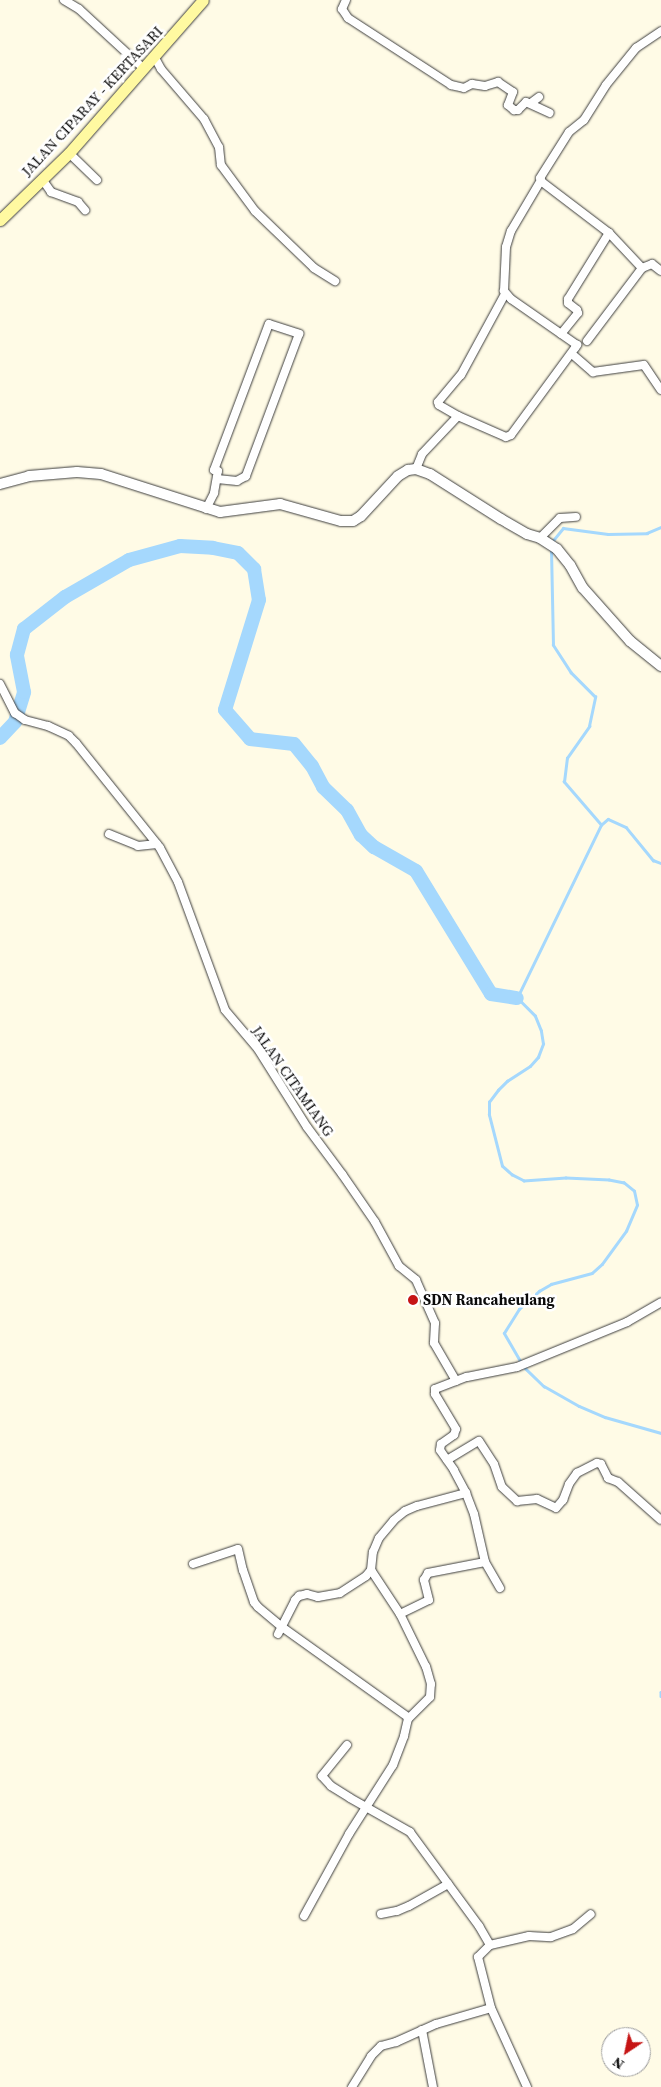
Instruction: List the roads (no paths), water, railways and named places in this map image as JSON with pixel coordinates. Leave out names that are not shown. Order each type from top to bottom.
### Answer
[{"type":"main road","name":"JALAN CIPARAY - KERTASARI","points":[[0,220],[69,153],[155,58],[203,0]]},
{"type":"street","points":[[64,0],[79,9],[144,69]]},
{"type":"street","points":[[346,0],[342,9],[348,18],[451,85],[464,88],[472,84],[485,86],[498,82],[513,92],[508,103],[509,107],[516,110],[524,102],[531,103],[550,113]]},
{"type":"street","points":[[505,294],[576,345],[572,354],[509,437],[458,416],[439,406],[439,402],[462,373],[505,294],[505,262],[511,231],[541,180],[542,175],[569,132],[584,120],[606,85],[639,45],[661,31]]},
{"type":"street","points":[[155,58],[161,69],[204,119],[219,146],[222,165],[255,211],[314,268],[335,282]]},
{"type":"street","points":[[531,103],[539,97]]},
{"type":"street","points":[[69,153],[97,180]]},
{"type":"street","points":[[42,179],[51,192],[78,202],[85,210]]},
{"type":"street","points":[[541,180],[610,233],[642,268]]},
{"type":"street","points":[[562,334],[578,313],[568,303],[568,299],[610,233]]},
{"type":"street","points":[[587,341],[642,268],[652,264],[661,271]]},
{"type":"street","points":[[206,509],[214,493],[217,479],[218,471],[214,470],[269,324],[299,334],[246,476],[237,481],[217,479]]},
{"type":"street","points":[[572,354],[593,372],[644,365],[661,390]]},
{"type":"street","points":[[416,469],[422,454],[458,416]]},
{"type":"street","points":[[0,484],[29,476],[77,472],[101,474],[206,509],[230,512],[269,504],[280,504],[342,521],[353,521],[362,516],[398,476],[408,470],[416,469],[430,474],[527,534],[543,539],[557,549],[570,565],[583,588],[630,641],[657,664],[661,654]]},
{"type":"street","points":[[543,539],[560,518],[576,517]]},
{"type":"street","name":"JALAN CITAMIANG","points":[[0,684],[15,713],[25,720],[48,726],[69,736],[76,743],[157,844],[178,882],[223,1006],[258,1049],[306,1128],[342,1174],[375,1222],[399,1266],[416,1280],[435,1323],[434,1343],[456,1381]]},
{"type":"street","points":[[110,834],[138,846],[157,844]]},
{"type":"street","points":[[500,1588],[485,1562],[474,1514],[466,1493],[440,1450],[440,1446],[454,1435],[456,1429],[435,1391],[437,1388],[456,1381],[517,1367],[627,1322],[661,1302]]},
{"type":"street","points":[[447,1460],[479,1441],[494,1464],[502,1487],[517,1501],[521,1503],[537,1499],[556,1508],[563,1500],[569,1484],[578,1473],[597,1463],[601,1464],[608,1478],[618,1482],[661,1520]]},
{"type":"street","points":[[280,1631],[295,1600],[299,1596],[307,1594],[318,1597],[340,1593],[366,1576],[371,1570],[373,1552],[379,1538],[394,1520],[405,1511],[466,1493]]},
{"type":"street","points":[[193,1564],[238,1549],[255,1604],[280,1631],[409,1718]]},
{"type":"street","points":[[400,1614],[429,1600],[424,1580],[428,1574],[485,1562]]},
{"type":"street","points":[[304,1916],[320,1883],[393,1765],[409,1718],[430,1697],[431,1684],[426,1667],[400,1614],[371,1570]]},
{"type":"street","points":[[347,1745],[322,1776],[331,1786],[410,1832],[490,1945]]},
{"type":"street","points":[[381,1914],[398,1911],[428,1897],[448,1884]]},
{"type":"street","points":[[528,2087],[490,2008],[478,1957],[490,1945],[528,1936],[551,1937],[573,1929],[591,1914]]},
{"type":"street","points":[[352,2087],[378,2048],[422,2030],[490,2008]]},
{"type":"street","points":[[422,2030],[433,2087]]},
{"type":"waterway","points":[[551,543],[563,528],[608,534],[647,533],[661,527]]},
{"type":"waterway","points":[[0,738],[15,722],[24,692],[17,655],[24,629],[65,597],[129,560],[180,546],[213,548],[238,553],[254,569],[259,600],[225,710],[250,739],[294,744],[312,766],[323,787],[347,810],[361,835],[374,847],[416,871],[491,994],[517,998]]},
{"type":"waterway","points":[[521,1363],[504,1333],[519,1309],[539,1291],[551,1284],[592,1273],[602,1264],[626,1231],[637,1205],[634,1191],[624,1183],[609,1180],[566,1178],[524,1181],[512,1175],[502,1166],[489,1115],[489,1102],[498,1090],[507,1081],[530,1066],[538,1057],[543,1044],[541,1031],[535,1016],[517,998],[601,825],[564,782],[567,758],[589,726],[595,697],[571,673],[553,645],[551,548]]},
{"type":"waterway","points":[[601,825],[608,819],[626,827],[653,860],[661,863]]},
{"type":"waterway","points":[[524,1367],[544,1386],[579,1406],[605,1417],[661,1433]]},
{"type":"place","name":"SDN Rancaheulang","points":[[413,1300]]}]
